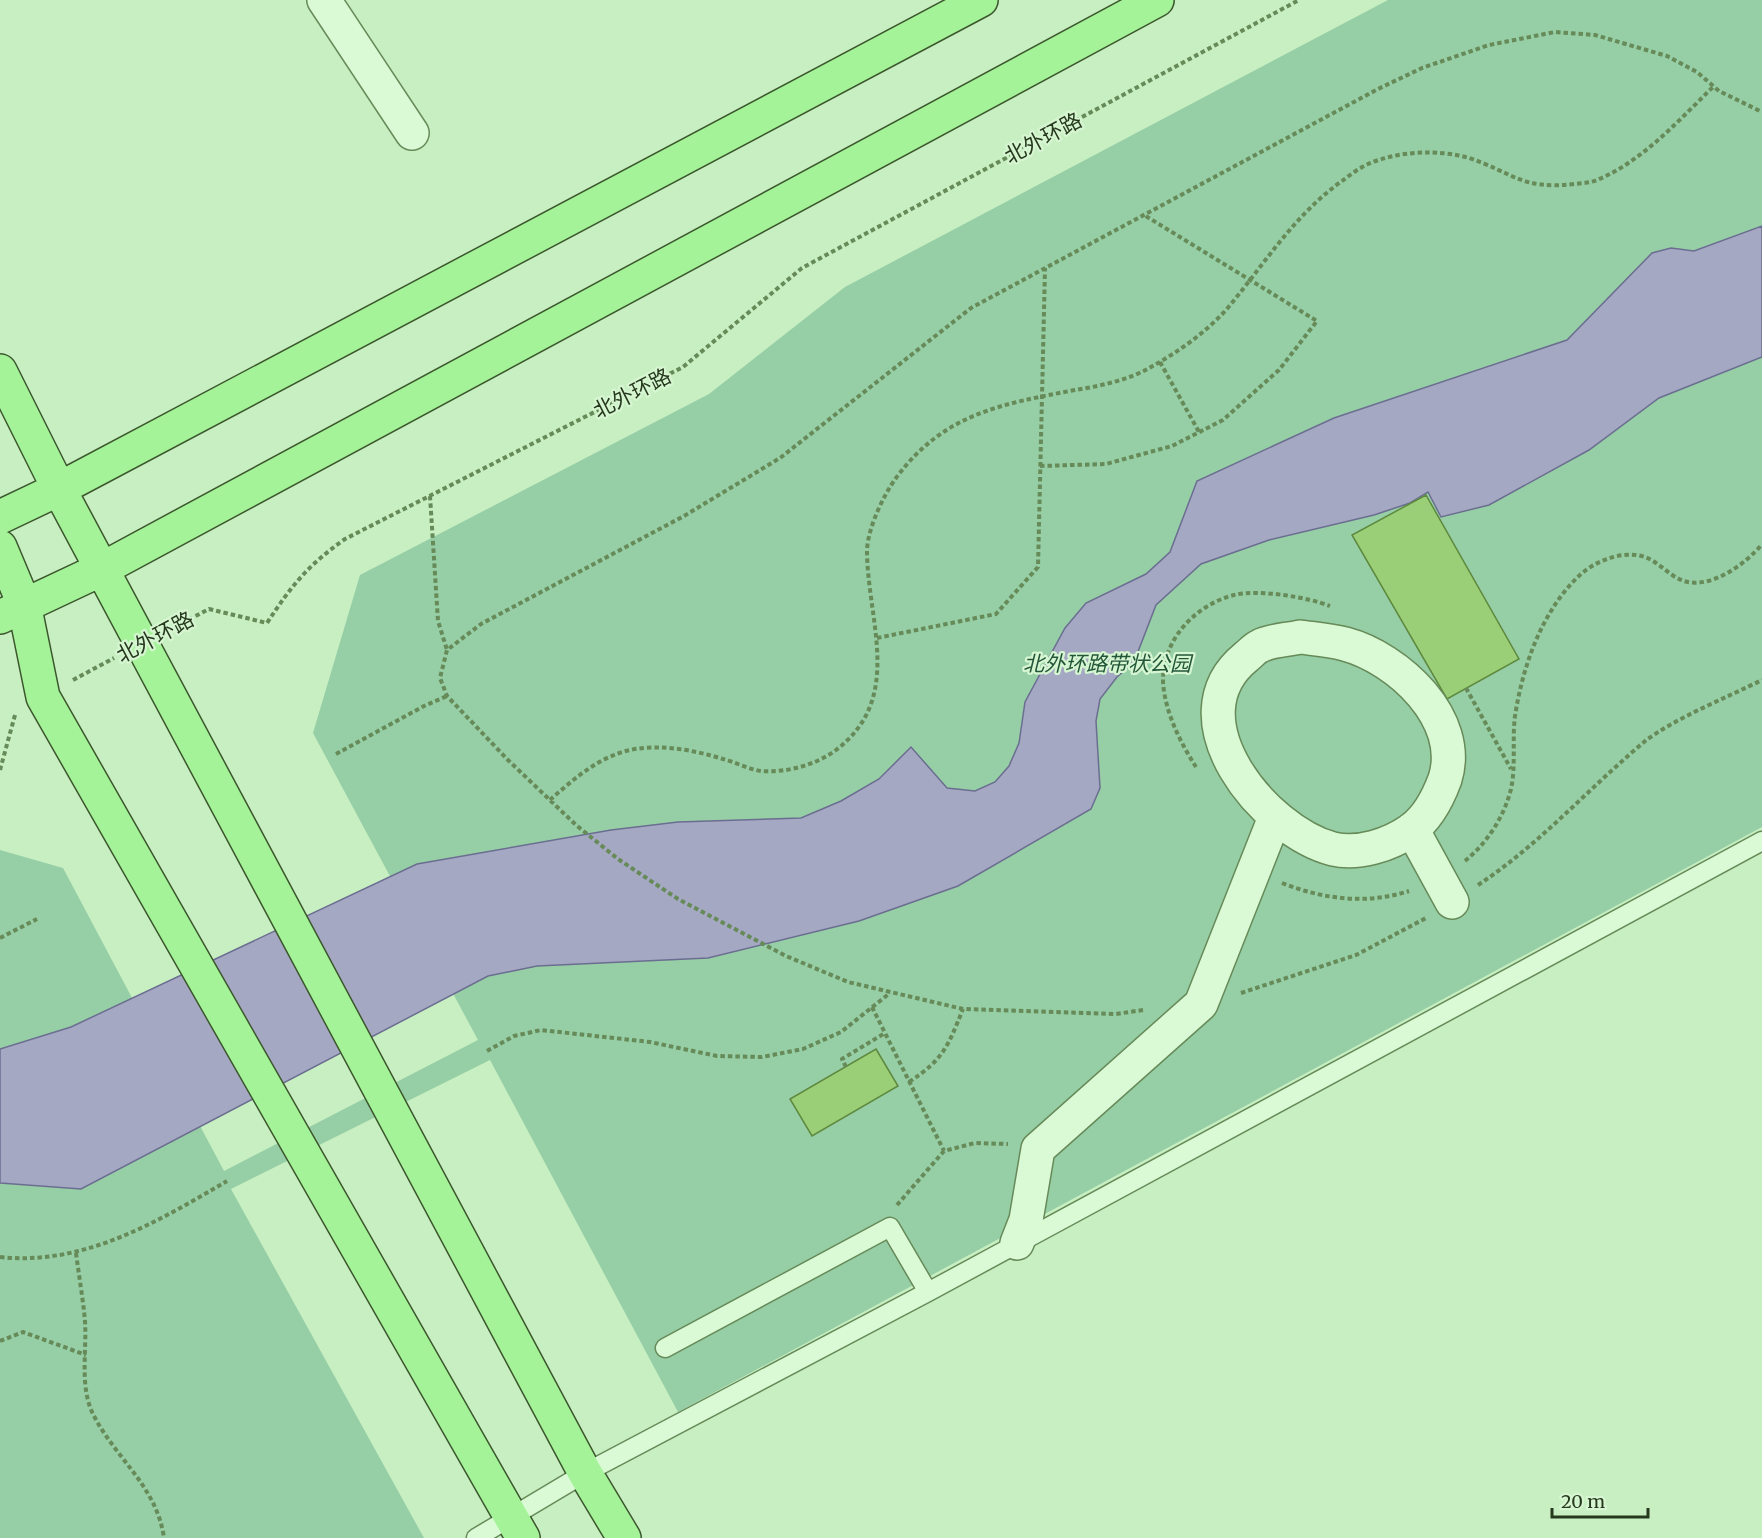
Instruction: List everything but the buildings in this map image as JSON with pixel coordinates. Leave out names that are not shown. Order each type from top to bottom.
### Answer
[{"type":"main road","points":[[0,517],[59,489],[981,0]]},
{"type":"main road","points":[[12,611],[102,569],[1156,0]]},
{"type":"main road","points":[[0,371],[141,644],[585,1473],[624,1538]]},
{"type":"main road","points":[[0,547],[12,611],[42,697],[518,1528]]},
{"type":"street","points":[[324,0],[412,133]]},
{"type":"street","points":[[1300,637],[1346,644],[1388,664],[1432,704],[1446,733],[1449,765],[1438,800],[1413,829],[1393,841],[1365,850],[1335,849],[1305,838],[1275,817],[1250,792],[1230,759],[1219,725],[1219,696],[1233,668],[1260,646],[1300,637]]},
{"type":"street","points":[[1017,1243],[1026,1220],[1038,1149],[1201,1004],[1275,817]]},
{"type":"street","points":[[1413,829],[1445,890]]},
{"type":"lane","points":[[476,1538],[518,1528],[585,1473],[928,1292],[1762,841]]},
{"type":"lane","points":[[665,1348],[890,1227],[928,1292]]},
{"type":"path","name":"北外环路","points":[[0,770],[15,716],[42,697],[209,609],[267,623],[293,584],[314,561],[345,539],[683,367],[802,268],[1299,0]]},
{"type":"path","points":[[447,650],[480,624],[684,516],[780,458],[971,308],[1378,89],[1422,68],[1489,45],[1555,32],[1595,35],[1667,56],[1697,72],[1714,86],[1762,112]]},
{"type":"path","points":[[550,801],[569,783],[616,754],[644,749],[701,752],[760,771],[783,770],[809,765],[836,750],[862,723],[875,692],[877,638],[867,546],[880,508],[895,479],[918,453],[946,429],[988,408],[1096,386],[1146,370],[1189,344],[1224,312],[1290,228],[1327,192],[1366,164],[1398,155],[1435,152],[1469,158],[1525,184],[1555,186],[1595,182],[1631,161],[1661,137],[1714,86]]},
{"type":"path","points":[[1040,466],[1106,464],[1172,446],[1223,420],[1279,370],[1317,321],[1144,215]]},
{"type":"path","points":[[877,638],[996,614],[1038,567],[1045,268]]},
{"type":"path","points":[[1160,362],[1199,432]]},
{"type":"path","points":[[430,496],[438,621],[447,650],[440,678],[447,696],[550,801],[618,859],[678,899],[776,951],[848,982],[963,1009],[1116,1014],[1146,1010]]},
{"type":"path","points":[[1201,1004],[1274,984],[1356,955],[1445,890],[1457,868],[1482,847],[1500,817],[1511,788],[1516,714],[1533,648],[1552,611],[1582,573],[1603,560],[1624,555],[1645,557],[1682,581],[1698,583],[1724,575],[1762,544]]},
{"type":"path","points":[[1253,873],[1305,892],[1367,900],[1445,890],[1507,866],[1646,740],[1762,680]]},
{"type":"path","points":[[1466,688],[1512,770]]},
{"type":"path","points":[[336,754],[447,696]]},
{"type":"path","points":[[0,938],[37,919]]},
{"type":"path","points":[[487,1051],[513,1036],[542,1030],[650,1042],[717,1056],[762,1057],[803,1049],[832,1036],[890,993]]},
{"type":"path","points":[[872,1007],[944,1151]]},
{"type":"path","points":[[909,1082],[926,1071],[946,1052],[963,1009]]},
{"type":"path","points":[[846,1067],[842,1059],[885,1033]]},
{"type":"path","points":[[890,1227],[898,1203],[944,1151],[984,1143],[1002,1143],[1038,1149]]},
{"type":"path","points":[[0,1257],[16,1259],[76,1253],[148,1227],[227,1181]]},
{"type":"path","points":[[76,1253],[85,1321],[86,1391],[94,1416],[150,1493],[162,1519],[164,1538]]},
{"type":"path","points":[[0,1341],[23,1332],[86,1355]]},
{"type":"green space","name":"北外环路带状公园","points":[[1388,0],[1762,0],[1762,827],[678,1412],[490,1060],[231,1189],[424,1538],[0,1538],[0,850],[63,868],[224,1171],[478,1040],[313,733],[360,575],[709,394],[845,287]]},
{"type":"water","points":[[1762,226],[1762,357],[1659,398],[1589,450],[1489,505],[1441,517],[1428,492],[1410,503],[1374,515],[1269,540],[1201,564],[1156,605],[1134,662],[1117,677],[1100,699],[1096,721],[1100,788],[1091,809],[958,886],[859,921],[708,958],[537,966],[488,976],[81,1189],[0,1183],[0,1049],[71,1027],[417,864],[611,830],[678,822],[801,818],[841,801],[879,779],[911,747],[947,788],[975,791],[995,782],[1009,766],[1019,743],[1025,702],[1065,628],[1086,603],[1146,574],[1170,552],[1197,481],[1334,418],[1567,340],[1652,253],[1671,248],[1694,251]]}]
